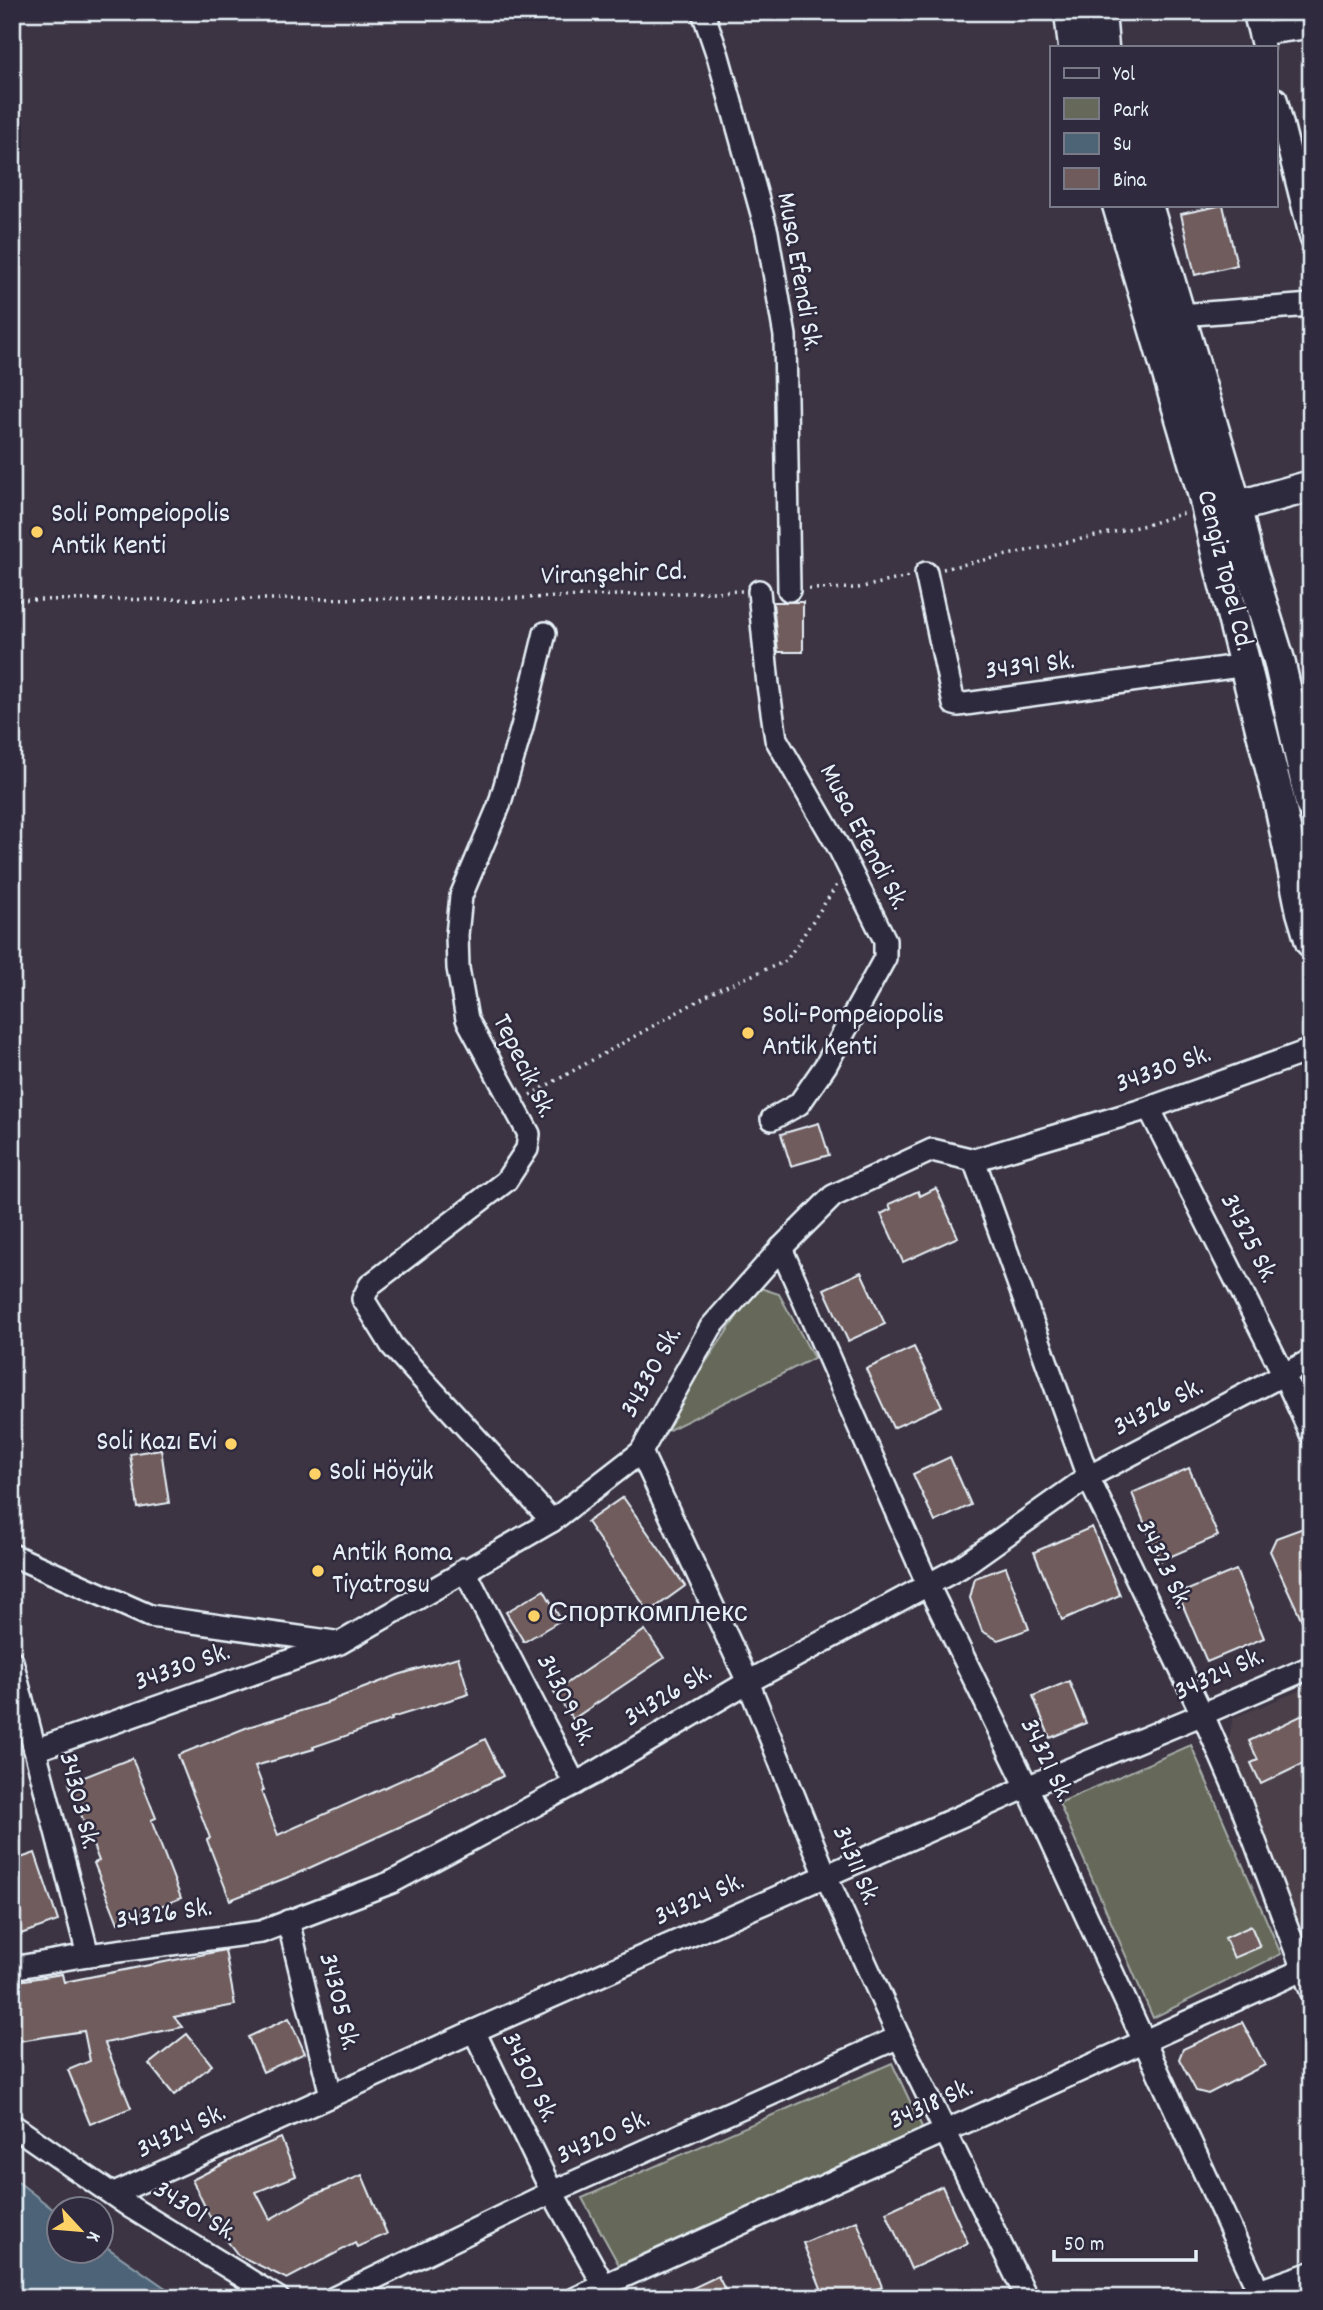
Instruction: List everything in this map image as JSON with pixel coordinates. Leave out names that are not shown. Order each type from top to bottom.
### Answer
[{"type":"street","name":"Musa Efendi Sk.","points":[[703,12],[718,56],[767,232],[785,336],[789,590]]},
{"type":"street","points":[[1070,12],[1074,46]]},
{"type":"street","points":[[1100,12],[1103,46]]},
{"type":"street","points":[[1254,12],[1261,41],[1309,22]]},
{"type":"street","points":[[1278,107],[1311,238]]},
{"type":"street","name":"Cengiz Topel Cd.","points":[[1118,206],[1217,509],[1247,556],[1306,755],[1311,804]]},
{"type":"street","name":"Cengiz Topel Cd.","points":[[1147,206],[1180,315],[1217,509],[1220,566],[1279,800],[1302,912],[1311,942]]},
{"type":"street","points":[[1180,315],[1311,304]]},
{"type":"street","points":[[1217,509],[1311,486]]},
{"type":"street","name":"34391 Sk.","points":[[926,573],[954,704],[1246,665]]},
{"type":"street","name":"Musa Efendi Sk.","points":[[759,591],[776,739],[839,848],[884,940],[885,958],[826,1065],[799,1104],[772,1119]]},
{"type":"street","name":"Tepecik Sk.","points":[[545,633],[499,806],[461,897],[457,935],[458,968],[467,1019],[529,1134],[527,1149],[506,1181],[370,1285],[363,1299],[392,1346],[552,1521]]},
{"type":"street","name":"34330 Sk.","points":[[35,1750],[340,1643],[464,1569],[552,1521],[641,1452],[711,1327],[780,1248],[833,1196],[932,1150],[974,1160],[1149,1108],[1311,1050]]},
{"type":"street","name":"34325 Sk.","points":[[1149,1108],[1311,1434]]},
{"type":"street","name":"34323 Sk.","points":[[974,1160],[1088,1477],[1203,1714],[1306,1968],[1311,1991]]},
{"type":"street","name":"34321 Sk.","points":[[780,1248],[928,1585],[1027,1787],[1145,2041],[1256,2295]]},
{"type":"street","name":"34326 Sk.","points":[[12,1968],[261,1932],[392,1882],[575,1784],[748,1682],[961,1567],[1088,1477],[1311,1360]]},
{"type":"street","name":"34311 Sk.","points":[[641,1452],[748,1682],[826,1876],[899,2037],[1027,2298]]},
{"type":"street","points":[[12,1555],[150,1616],[340,1643]]},
{"type":"street","name":"34309 Sk.","points":[[464,1569],[575,1784]]},
{"type":"street","name":"34303 Sk.","points":[[12,1661],[88,1955]]},
{"type":"street","name":"34324 Sk.","points":[[114,2194],[474,2031],[1027,1787],[1311,1667]]},
{"type":"street","name":"34305 Sk.","points":[[288,1921],[331,2095]]},
{"type":"street","name":"34318 Sk.","points":[[576,2298],[607,2291],[946,2130],[1306,1968]]},
{"type":"street","name":"34307 Sk.","points":[[474,2031],[552,2192],[607,2291]]},
{"type":"street","name":"34320 Sk.","points":[[334,2298],[552,2192],[899,2037]]},
{"type":"street","name":"34301 Sk.","points":[[12,2125],[114,2194]]},
{"type":"street","name":"34301 Sk.","points":[[116,2196],[278,2298]]},
{"type":"street","points":[[1256,2295],[1311,2273]]},
{"type":"path","points":[[789,590],[858,588],[1217,509]]},
{"type":"path","name":"Viranşehir Cd.","points":[[12,600],[526,598],[759,591]]},
{"type":"path","points":[[513,1104],[719,989],[786,961],[848,868]]},
{"type":"shaded area","points":[[1311,1686],[1311,1940],[1303,1941],[1228,1744],[1233,1718]]},
{"type":"green space","points":[[757,1287],[779,1294],[814,1358],[655,1437]]},
{"type":"green space","points":[[1191,1745],[1281,1954],[1153,2018],[1059,1803]]},
{"type":"green space","points":[[892,2063],[923,2129],[619,2265],[582,2198]]},
{"type":"water","points":[[12,2177],[46,2204],[46,2264],[116,2264],[116,2254],[180,2298],[12,2298]]},
{"type":"building","points":[[1223,206],[1237,265],[1195,275],[1181,214]]},
{"type":"building","points":[[773,602],[803,602],[803,652],[778,652]]},
{"type":"building","points":[[819,1123],[829,1155],[791,1166],[781,1134]]},
{"type":"building","points":[[936,1188],[958,1237],[903,1262],[881,1214],[891,1209],[889,1204],[918,1191],[920,1196]]},
{"type":"building","points":[[861,1272],[885,1324],[848,1341],[824,1289]]},
{"type":"building","points":[[914,1347],[942,1406],[893,1428],[866,1369]]},
{"type":"building","points":[[161,1449],[169,1503],[138,1508],[130,1454]]},
{"type":"building","points":[[950,1457],[971,1505],[935,1522],[913,1474]]},
{"type":"building","points":[[1189,1468],[1218,1536],[1160,1561],[1132,1493]]},
{"type":"building","points":[[623,1497],[685,1586],[649,1612],[587,1522]]},
{"type":"building","points":[[1092,1527],[1120,1595],[1062,1620],[1034,1552]]},
{"type":"building","points":[[1306,1527],[1311,1538],[1311,1640],[1270,1551],[1276,1538]]},
{"type":"building","points":[[1006,1567],[1029,1629],[998,1640],[982,1631],[970,1598],[975,1578]]},
{"type":"building","points":[[1236,1570],[1264,1638],[1207,1662],[1178,1594]]},
{"type":"building","name":"Спорткомплекс","points":[[544,1590],[561,1620],[524,1642],[506,1612]]},
{"type":"building","points":[[645,1630],[664,1658],[573,1719],[554,1692]]},
{"type":"building","points":[[458,1657],[469,1694],[391,1718],[392,1720],[313,1747],[314,1749],[255,1766],[264,1790],[261,1791],[278,1835],[433,1766],[485,1739],[503,1776],[430,1813],[296,1874],[230,1900],[207,1840],[210,1838],[178,1755],[248,1727],[327,1703],[398,1675]]},
{"type":"building","points":[[1069,1681],[1086,1723],[1050,1738],[1033,1696]]},
{"type":"building","points":[[1311,1711],[1311,1760],[1261,1784],[1251,1763],[1258,1760],[1249,1741]]},
{"type":"building","points":[[132,1758],[156,1818],[151,1820],[181,1898],[118,1923],[94,1863],[99,1861],[69,1783]]},
{"type":"building","points":[[35,1853],[58,1921],[12,1937],[12,1861]]},
{"type":"building","points":[[1251,1926],[1260,1947],[1234,1958],[1225,1938]]},
{"type":"building","points":[[225,1950],[235,2005],[174,2017],[182,2027],[105,2043],[131,2108],[90,2124],[68,2070],[90,2061],[84,2031],[12,2042],[12,1982],[62,1974],[64,1982]]},
{"type":"building","points":[[289,2018],[305,2053],[263,2072],[248,2037]]},
{"type":"building","points":[[1242,2022],[1265,2065],[1208,2094],[1196,2091],[1179,2059],[1183,2049]]},
{"type":"building","points":[[187,2034],[212,2065],[174,2095],[149,2064]]},
{"type":"building","points":[[281,2138],[296,2176],[256,2192],[270,2219],[311,2196],[362,2175],[387,2234],[357,2247],[355,2243],[287,2279],[238,2255],[212,2221],[192,2180]]},
{"type":"building","points":[[942,2186],[968,2243],[911,2269],[886,2212]]},
{"type":"building","points":[[857,2221],[882,2287],[855,2298],[825,2298],[803,2243]]},
{"type":"building","points":[[718,2276],[729,2298],[672,2298]]},
{"type":"place","name":"Soli Pompeiopolis Antik Kenti","points":[[37,532]]},
{"type":"place","name":"Soli-Pompeiopolis Antik Kenti","points":[[748,1033]]},
{"type":"place","name":"Soli Kazı Evi","points":[[231,1444]]},
{"type":"place","name":"Soli Höyük","points":[[315,1474]]},
{"type":"place","name":"Antik Roma Tiyatrosu","points":[[318,1571]]},
{"type":"place","name":"Спорткомплекс","points":[[534,1616]]}]
